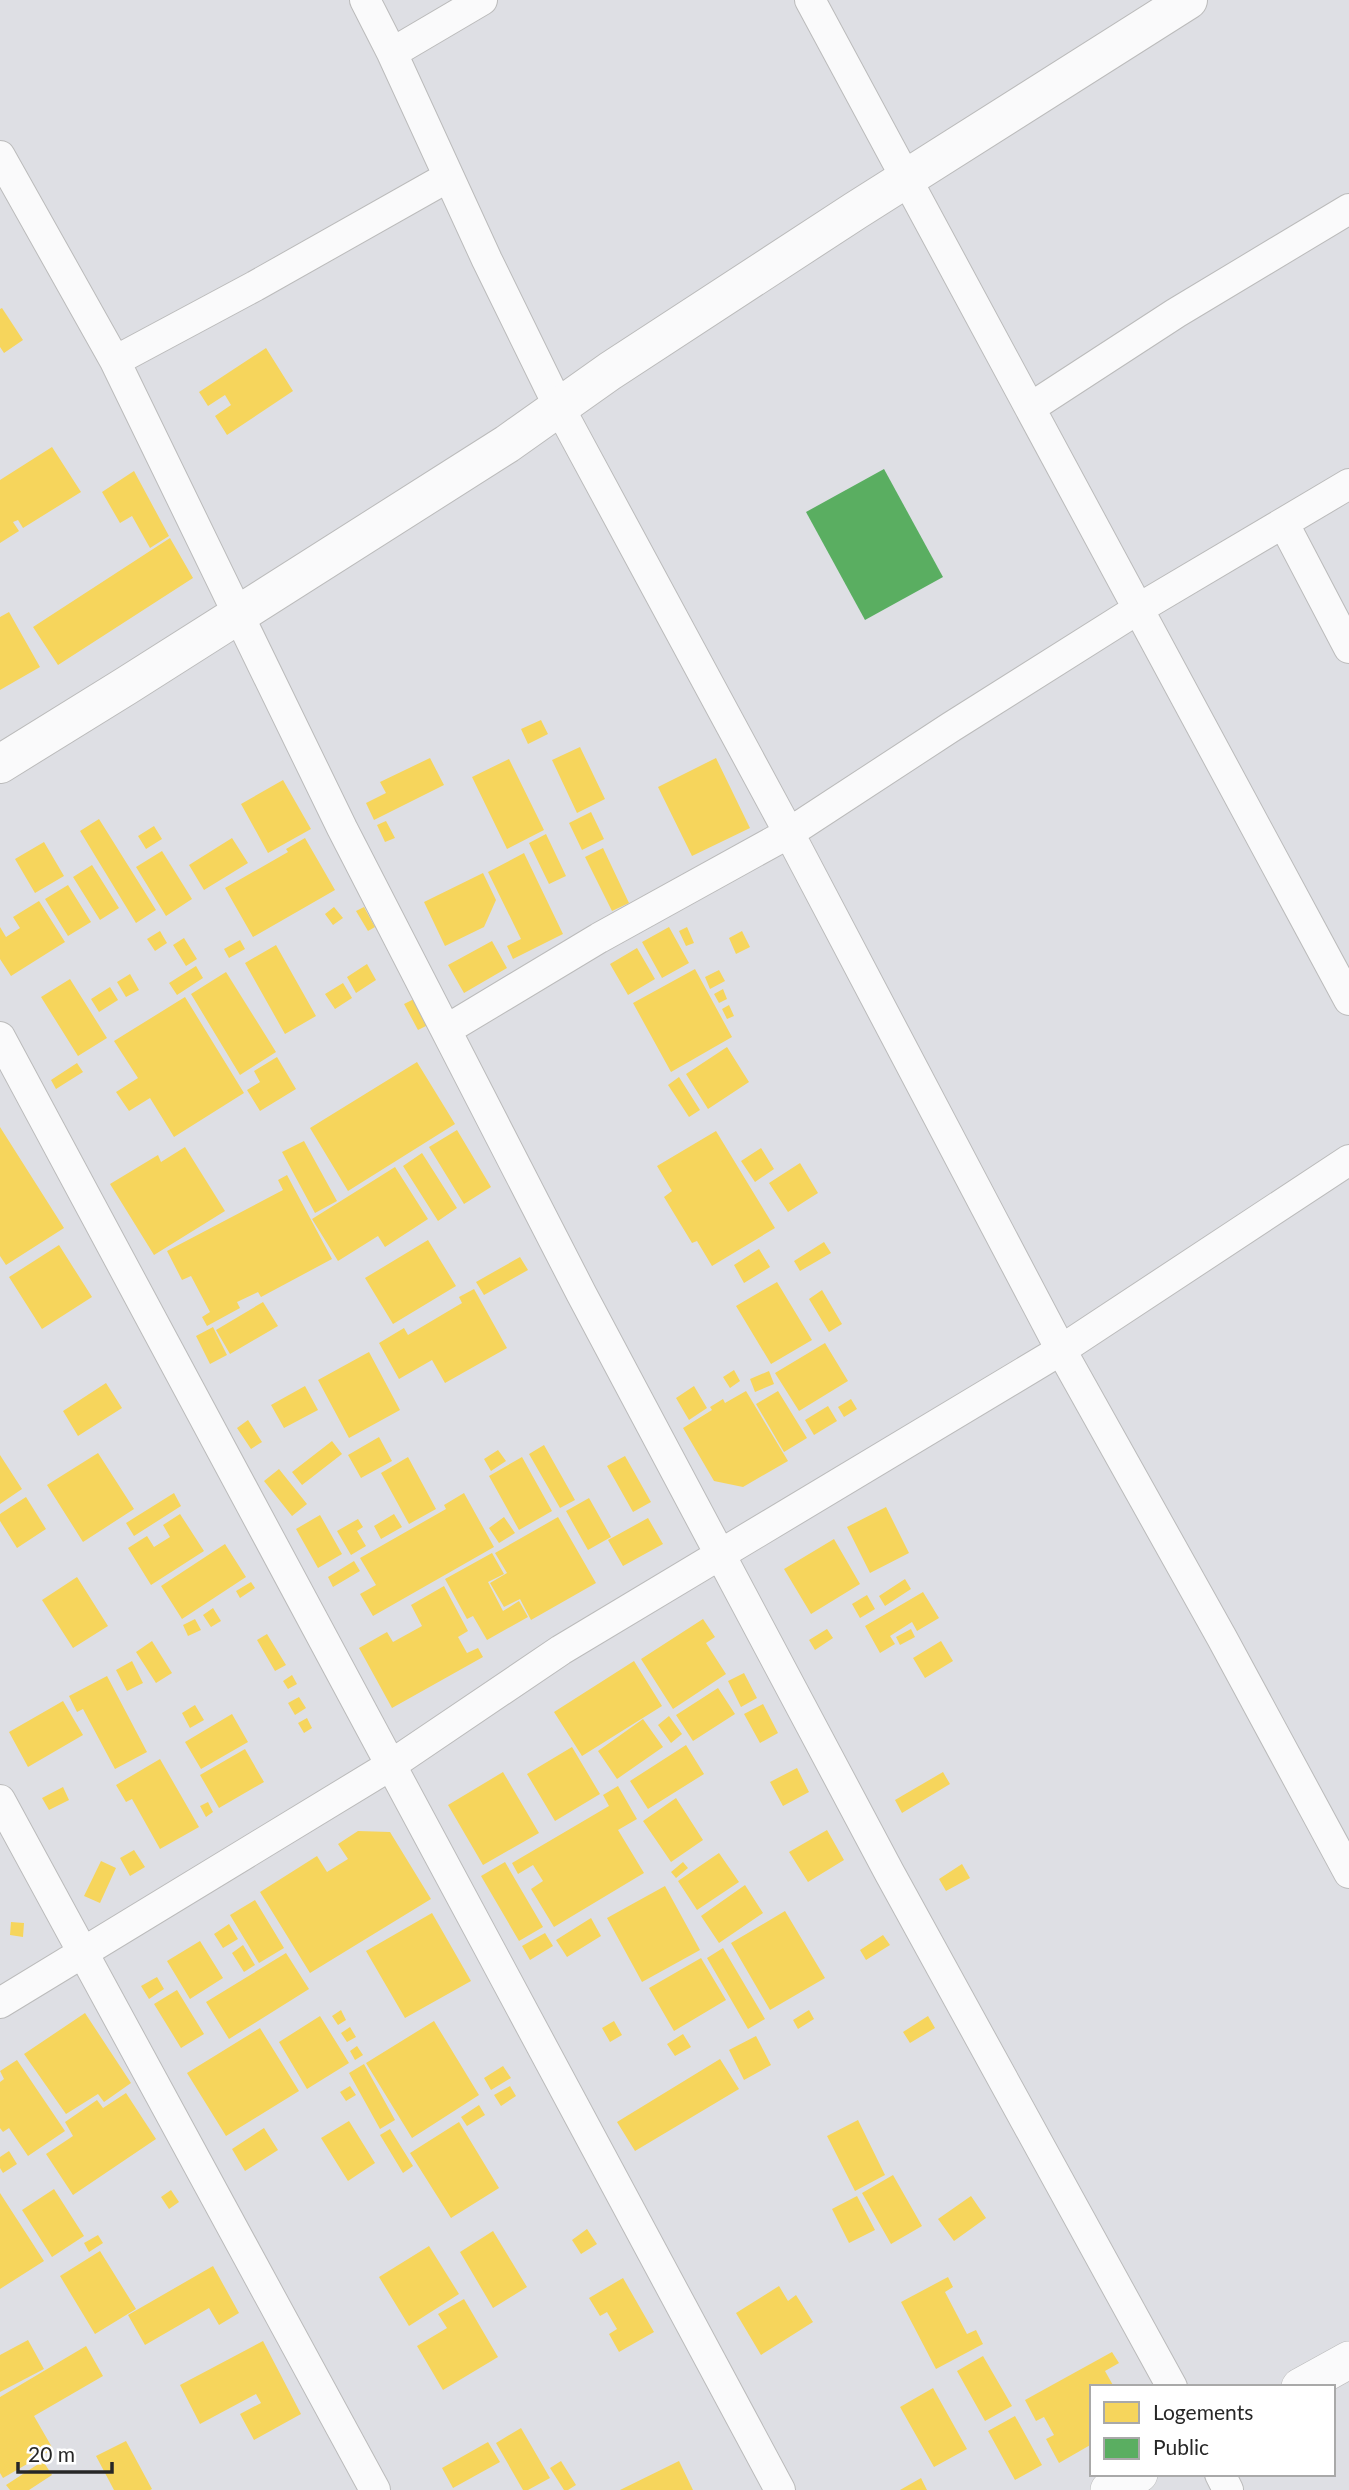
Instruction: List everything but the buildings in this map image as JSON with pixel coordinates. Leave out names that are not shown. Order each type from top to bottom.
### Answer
[{"type":"main road","points":[[0,764],[507,444],[610,371],[1188,0]]},
{"type":"street","points":[[365,0],[559,407],[789,833],[1061,1350],[1222,1638],[1349,1873]]},
{"type":"street","points":[[392,53],[482,0]]},
{"type":"street","points":[[810,0],[1349,1000]]},
{"type":"street","points":[[0,156],[115,361],[342,828],[720,1557],[889,1872],[1171,2385]]},
{"type":"street","points":[[115,361],[448,177]]},
{"type":"street","points":[[1030,408],[1176,313],[1349,209]]},
{"type":"street","points":[[446,1030],[598,939],[789,833],[1138,609],[1349,484]]},
{"type":"street","points":[[1284,524],[1349,648]]},
{"type":"street","points":[[0,1037],[780,2490]]},
{"type":"street","points":[[0,2003],[391,1765],[561,1650],[1061,1350],[1349,1160]]},
{"type":"street","points":[[0,1800],[375,2490]]},
{"type":"street","points":[[1304,2385],[1349,2360]]},
{"type":"street","points":[[1110,2490],[1135,2476]]}]
